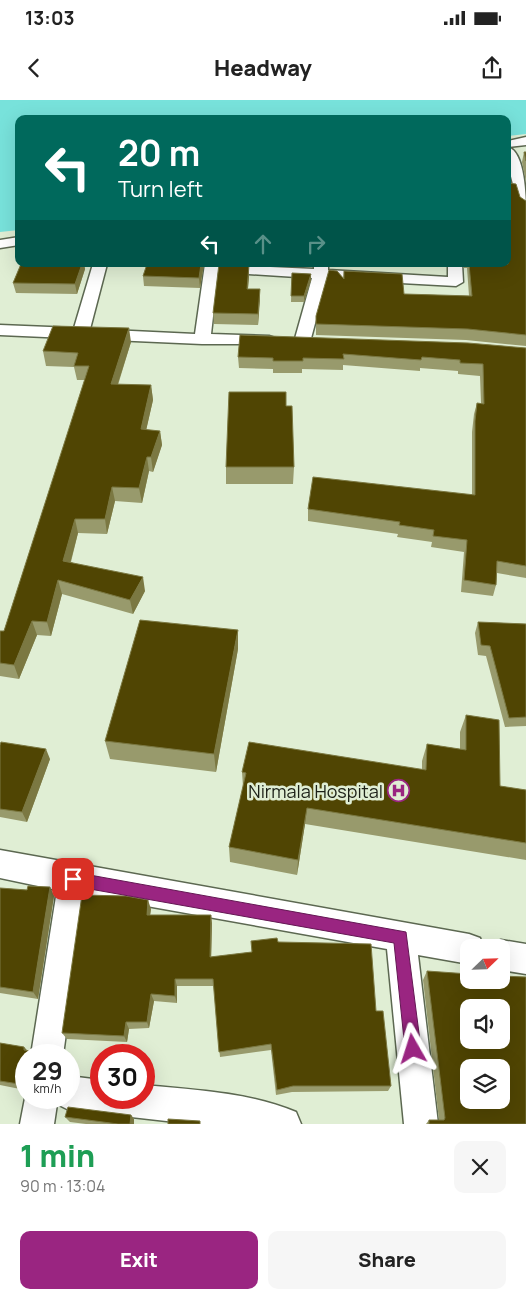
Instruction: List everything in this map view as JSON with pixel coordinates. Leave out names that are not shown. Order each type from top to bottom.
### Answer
[{"type":"street","points":[[511,144],[526,141]]},
{"type":"street","points":[[511,159],[521,184],[526,207]]},
{"type":"street","points":[[0,244],[15,242]]},
{"type":"street","points":[[82,334],[99,267]]},
{"type":"street","points":[[202,339],[211,267]]},
{"type":"street","points":[[248,267],[321,269],[456,282],[455,267]]},
{"type":"street","points":[[302,342],[321,269]]},
{"type":"street","points":[[0,330],[321,342]]},
{"type":"street","points":[[0,864],[73,879],[460,947]]},
{"type":"street","points":[[49,1044],[73,879]]},
{"type":"street","points":[[401,937],[421,1124]]},
{"type":"street","points":[[510,956],[526,959]]},
{"type":"street","points":[[155,1106],[220,1117],[284,1124]]},
{"type":"street","points":[[37,1124],[39,1109]]},
{"type":"water","points":[[0,100],[526,100],[526,134],[511,136],[511,115],[15,115],[15,230],[0,232]]},
{"type":"building","points":[[511,183],[516,184],[520,197],[526,201],[526,335],[468,329],[316,324],[316,316],[329,270],[337,271],[344,279],[344,271],[402,274],[404,294],[472,296],[469,267],[511,267]]},
{"type":"building","points":[[20,267],[81,267],[75,284],[13,283]]},
{"type":"building","points":[[146,267],[201,267],[199,278],[143,276]]},
{"type":"building","points":[[219,267],[249,267],[247,289],[260,289],[258,314],[213,313]]},
{"type":"building","points":[[292,273],[311,274],[304,296],[291,296]]},
{"type":"building","points":[[53,326],[129,328],[111,384],[151,385],[141,429],[160,431],[151,457],[147,457],[139,488],[112,487],[105,519],[75,519],[63,561],[143,577],[130,600],[58,580],[47,622],[32,621],[14,665],[0,663],[0,631],[4,631],[89,366],[74,366],[78,353],[43,351]]},
{"type":"building","points":[[240,335],[468,343],[526,348],[526,566],[497,561],[496,585],[464,580],[467,540],[433,536],[434,530],[399,525],[400,522],[308,509],[313,477],[475,495],[475,421],[477,403],[484,404],[483,364],[460,363],[460,360],[422,357],[421,360],[343,354],[344,359],[303,358],[303,361],[273,361],[273,358],[238,357]]},
{"type":"building","points":[[229,392],[286,392],[286,406],[292,406],[294,467],[226,467]]},
{"type":"building","points":[[140,620],[238,630],[214,754],[105,741]]},
{"type":"building","points":[[478,622],[526,624],[526,717],[509,718],[490,646],[481,645]]},
{"type":"building","points":[[466,715],[499,720],[500,786],[526,790],[526,843],[307,808],[298,860],[229,847],[246,773],[242,772],[249,742],[426,770],[427,744],[466,750]]},
{"type":"building","points":[[1,742],[46,749],[22,812],[0,809]]},
{"type":"building","points":[[28,886],[50,887],[33,992],[0,987],[0,888],[27,890]]},
{"type":"building","points":[[82,895],[126,896],[148,900],[147,915],[211,915],[210,957],[252,952],[251,941],[277,938],[278,942],[371,944],[376,1011],[383,1011],[391,1086],[293,1086],[277,1090],[271,1044],[219,1052],[213,979],[175,979],[175,996],[151,994],[147,1022],[126,1022],[124,1036],[62,1033]]},
{"type":"building","points":[[427,971],[460,973],[460,989],[510,989],[510,976],[526,977],[526,1124],[429,1124],[429,1120],[444,1120]]},
{"type":"building","points":[[0,1043],[15,1046],[15,1083],[0,1081]]},
{"type":"building","points":[[67,1109],[80,1109],[131,1115],[130,1124],[65,1117]]},
{"type":"building","points":[[168,1119],[200,1121],[200,1124],[168,1124]]},
{"type":"place","name":"Nirmala Hospital","points":[[399,791]]},
{"type":"route","points":[[73,879],[401,937],[413,1049]]}]
